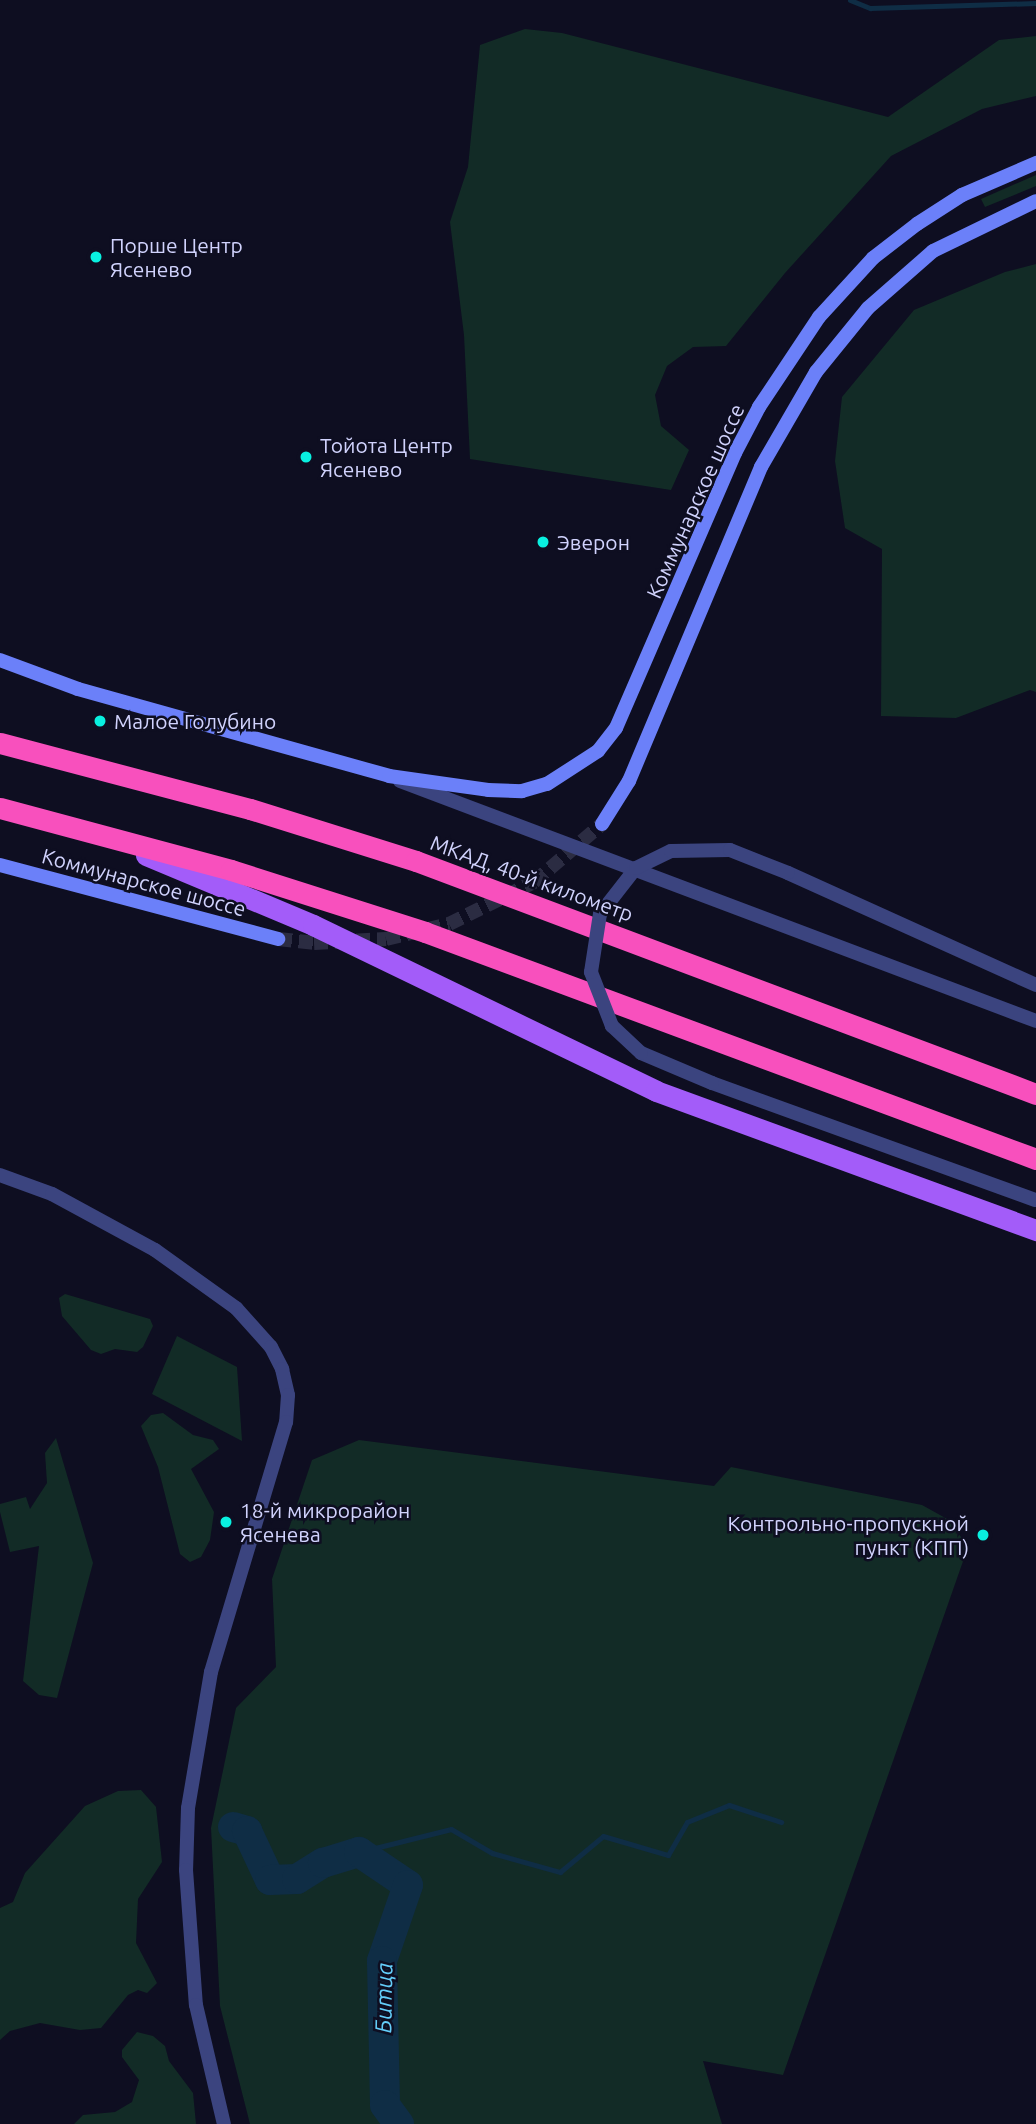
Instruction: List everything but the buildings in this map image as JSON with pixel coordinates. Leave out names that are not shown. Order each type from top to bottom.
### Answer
[{"type":"highway","name":"МКАД, 40-й километр","points":[[0,743],[250,809],[416,861],[1036,1094]]},
{"type":"highway","points":[[0,808],[231,870],[425,932],[1036,1159]]},
{"type":"main road","name":"Коммунарское шоссе","points":[[0,660],[78,689],[388,776],[522,790],[573,771],[598,751],[632,695],[735,453],[759,407],[812,326],[873,258],[917,224],[962,195],[1036,163]]},
{"type":"main road","points":[[602,824],[633,771],[761,467],[816,372],[868,307],[933,251],[1036,201]]},
{"type":"main road","points":[[79,828],[313,925],[656,1091],[1036,1230]]},
{"type":"main road","name":"Коммунарское шоссе","points":[[0,865],[278,939]]},
{"type":"street","points":[[388,776],[1036,1021]]},
{"type":"street","points":[[1036,985],[749,856],[711,847],[671,851],[636,868],[609,897],[592,943],[595,991],[612,1026],[658,1063],[1036,1200]]},
{"type":"street","points":[[0,1175],[52,1194],[155,1250],[236,1308],[255,1326],[282,1369],[288,1395],[286,1422],[211,1672],[188,1808],[186,1870],[195,1993],[225,2124]]},
{"type":"green space","points":[[525,29],[562,33],[888,117],[999,40],[1036,36],[1036,96],[982,109],[891,156],[785,273],[726,346],[693,347],[667,366],[655,395],[661,426],[689,450],[671,490],[470,459],[464,335],[450,222],[468,167],[480,45]]},
{"type":"green space","points":[[1036,175],[1036,186],[985,207],[981,199]]},
{"type":"green space","points":[[1036,264],[1036,692],[1030,690],[956,718],[881,716],[882,549],[845,528],[835,461],[842,397],[914,310],[1005,272]]},
{"type":"green space","points":[[65,1294],[150,1319],[153,1326],[143,1347],[137,1352],[115,1349],[101,1354],[91,1350],[62,1316],[59,1298]]},
{"type":"green space","points":[[177,1336],[237,1367],[242,1441],[152,1394]]},
{"type":"green space","points":[[163,1413],[193,1435],[213,1440],[219,1449],[191,1469],[214,1512],[210,1540],[201,1557],[190,1562],[180,1554],[158,1467],[141,1426],[151,1415]]},
{"type":"green space","points":[[56,1438],[93,1563],[57,1698],[39,1695],[23,1681],[39,1546],[10,1552],[0,1512],[0,1504],[26,1497],[30,1509],[47,1483],[45,1453]]},
{"type":"green space","points":[[359,1440],[714,1486],[731,1467],[922,1505],[949,1520],[968,1547],[783,2075],[703,2061],[722,2124],[250,2124],[220,2006],[211,1828],[236,1708],[276,1667],[272,1579],[312,1460]]},
{"type":"green space","points":[[141,1790],[156,1807],[162,1862],[138,1899],[136,1943],[157,1983],[147,1993],[138,1990],[128,1995],[101,2028],[80,2030],[40,2023],[10,2031],[0,2040],[0,1908],[13,1902],[25,1873],[85,1806],[118,1791]]},
{"type":"green space","points":[[137,2032],[153,2036],[165,2046],[169,2061],[193,2093],[196,2124],[74,2124],[83,2115],[115,2112],[132,2102],[139,2080],[122,2057],[122,2050]]},
{"type":"waterway","points":[[850,0],[870,8],[1036,3]]},
{"type":"waterway","points":[[359,1852],[451,1829],[492,1853],[560,1872],[603,1836],[668,1855],[687,1822],[729,1805],[781,1822]]},
{"type":"waterway","name":"Битца","points":[[233,1827],[247,1831],[270,1880],[297,1879],[323,1863],[359,1852],[408,1885],[382,1961],[385,2105],[399,2124]]},
{"type":"tunnel","points":[[278,939],[314,943],[386,939],[449,924],[534,882],[602,824]]},
{"type":"place","name":"Порше Центр Ясенево","points":[[96,257]]},
{"type":"place","name":"Тойота Центр Ясенево","points":[[306,457]]},
{"type":"place","name":"Эверон","points":[[543,542]]},
{"type":"place","name":"Малое Голубино","points":[[100,721]]},
{"type":"place","name":"18-й микрорайон Ясенева","points":[[226,1522]]},
{"type":"place","name":"Контрольно-пропускной пункт (КПП)","points":[[983,1535]]}]
